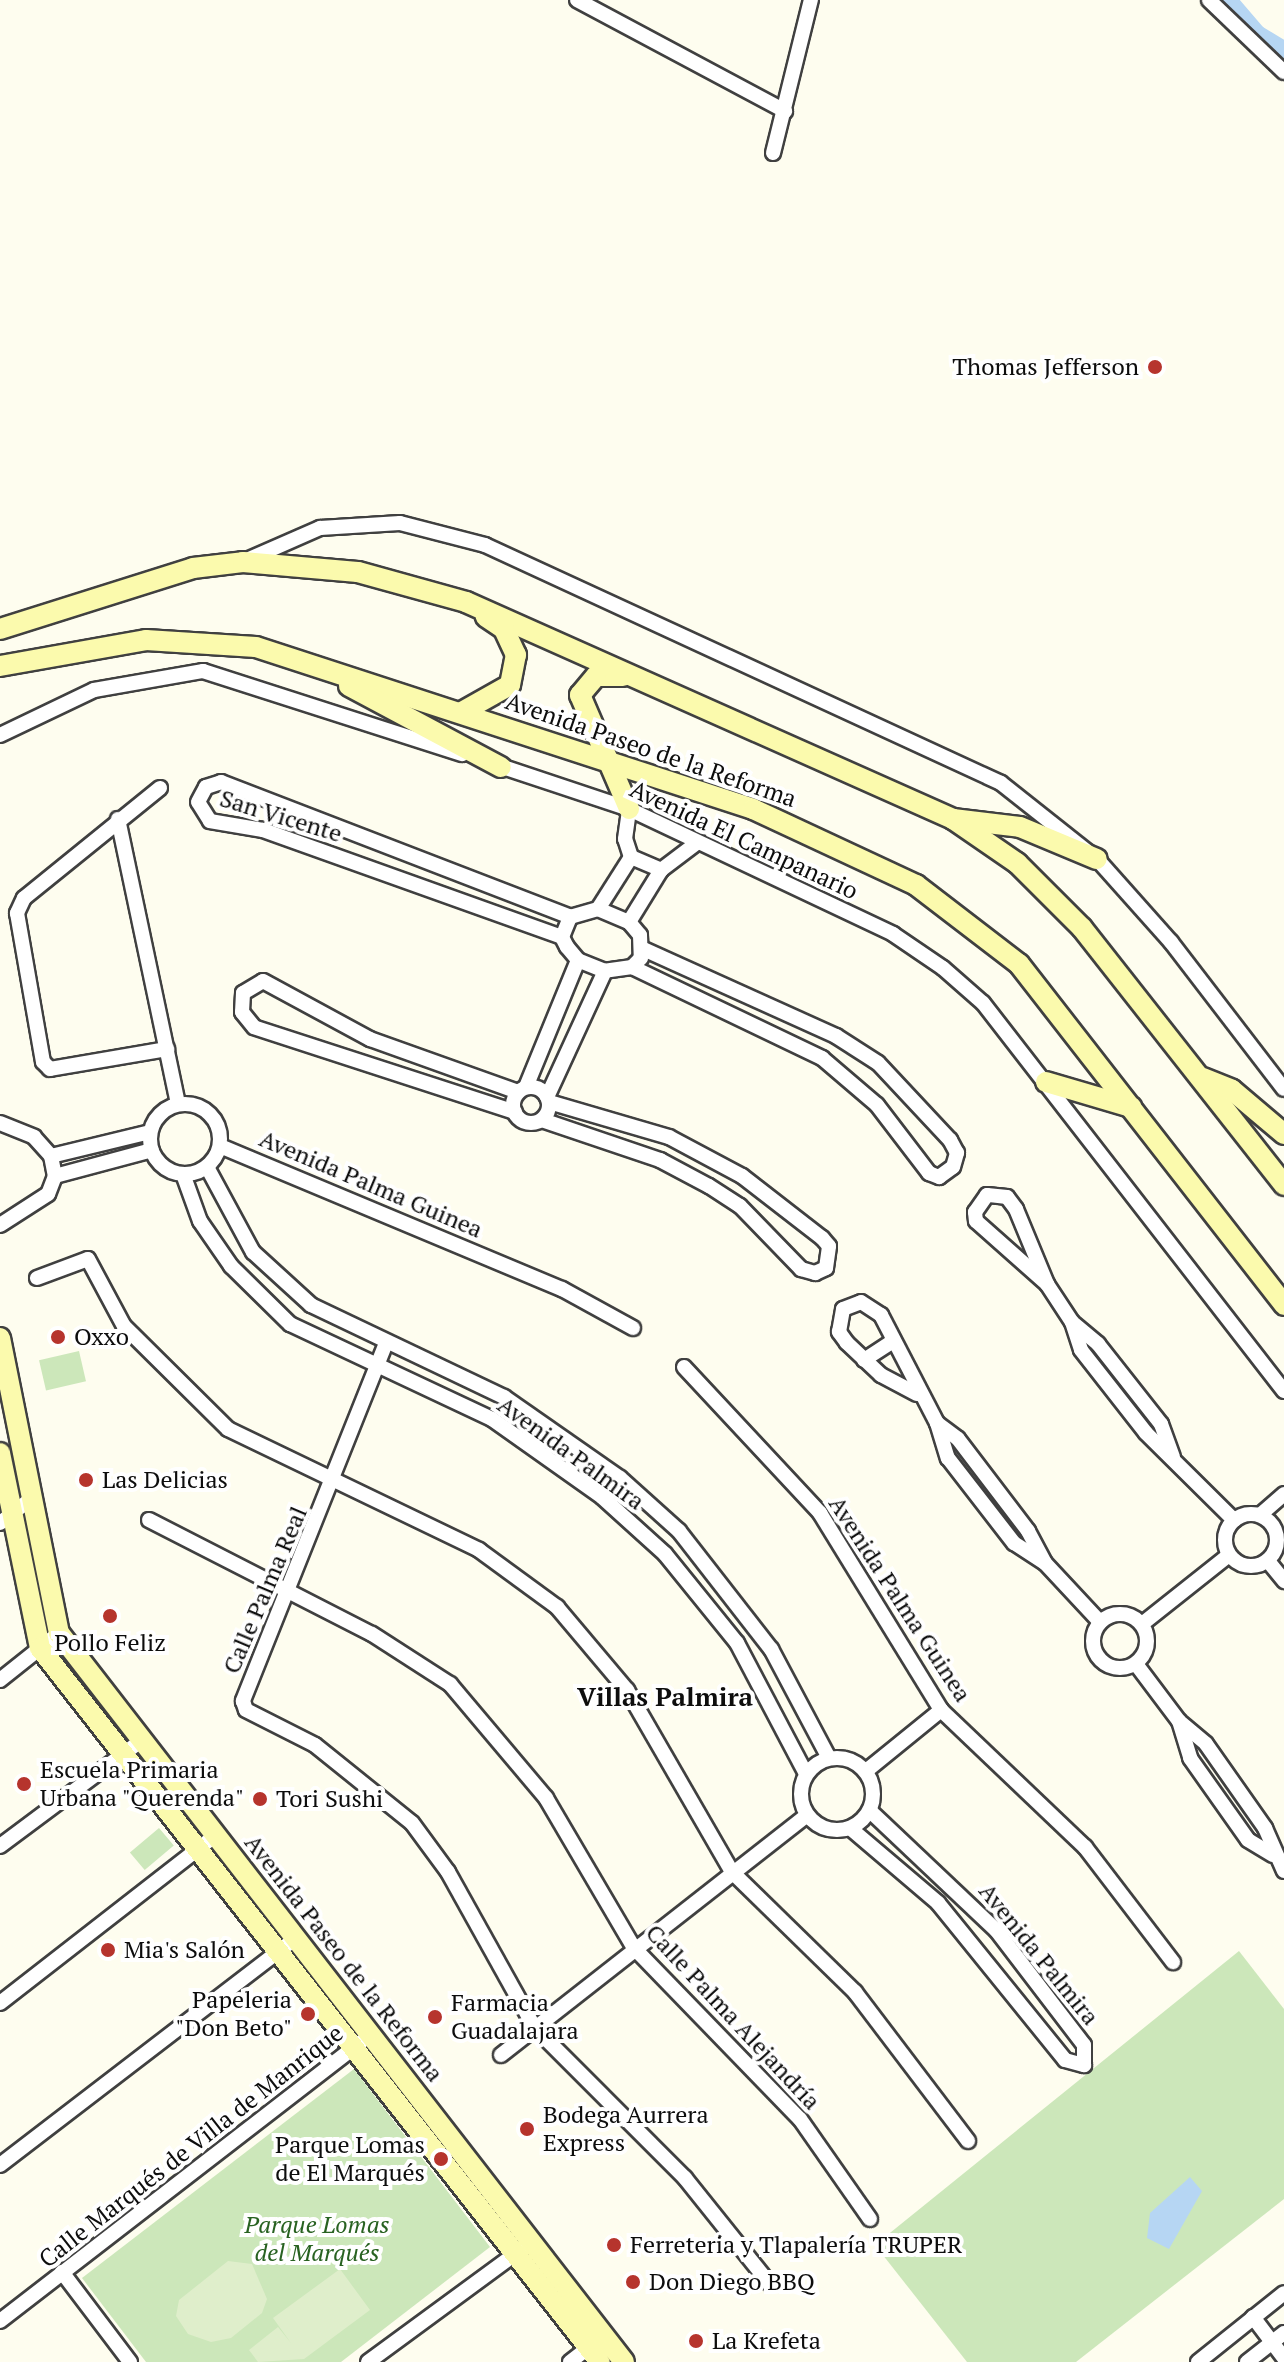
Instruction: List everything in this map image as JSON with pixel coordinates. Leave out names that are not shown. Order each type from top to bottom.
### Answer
[{"type":"street","points":[[577,0],[785,111]]},
{"type":"street","points":[[773,153],[811,0]]},
{"type":"street","points":[[1209,0],[1284,72]]},
{"type":"street","points":[[243,562],[333,527],[400,523],[485,545],[1001,783],[1097,859],[1171,942],[1284,1089]]},
{"type":"street","name":"Avenida Paseo de la Reforma","points":[[0,629],[193,568],[243,562],[358,572],[466,602],[953,819],[1017,863],[1082,928],[1284,1185]]},
{"type":"street","points":[[462,712],[510,685],[516,655],[504,629],[466,602]]},
{"type":"street","name":"Avenida Paseo de la Reforma","points":[[0,666],[146,640],[256,647],[605,758],[753,809],[916,885],[1019,964],[1284,1305]]},
{"type":"street","points":[[303,662],[501,767]]},
{"type":"street","name":"Avenida El Campanario","points":[[0,735],[94,690],[203,671],[629,809],[893,934],[943,968],[983,1003],[1284,1391]]},
{"type":"street","points":[[632,675],[596,676],[580,695],[629,809],[625,839],[631,857],[661,870]]},
{"type":"street","name":"San Vicente","points":[[562,937],[453,894],[263,830],[210,821],[198,802],[206,787],[221,782],[570,917]]},
{"type":"street","points":[[160,788],[118,819],[17,905],[43,1062],[50,1069],[167,1049]]},
{"type":"street","points":[[118,819],[178,1104]]},
{"type":"street","points":[[953,819],[1020,827],[1097,859]]},
{"type":"street","points":[[629,922],[661,870],[698,842]]},
{"type":"street","points":[[598,909],[631,857]]},
{"type":"street","points":[[453,894],[458,872]]},
{"type":"street","points":[[598,909],[629,922],[643,949],[836,1036],[878,1063],[950,1140],[957,1153],[953,1167],[939,1177],[929,1173],[877,1105],[822,1058],[632,967],[605,971],[578,960],[562,937],[570,917],[598,909]]},
{"type":"street","points":[[632,967],[643,949]]},
{"type":"street","points":[[515,1112],[578,960]]},
{"type":"street","points":[[542,1120],[548,1099],[605,971]]},
{"type":"street","points":[[263,981],[370,1039],[548,1099],[669,1137],[742,1176],[822,1238],[829,1246],[826,1268],[815,1273],[801,1269],[740,1206],[660,1160],[542,1120],[526,1123],[515,1112],[254,1027],[242,1012],[243,993],[263,981]]},
{"type":"street","points":[[750,1021],[760,1003]]},
{"type":"street","points":[[1201,1077],[1232,1090],[1284,1134]]},
{"type":"street","points":[[1046,1082],[1131,1107]]},
{"type":"street","points":[[178,1104],[211,1113],[220,1146],[207,1167],[183,1174],[164,1167],[152,1150],[150,1132],[160,1114],[178,1104]]},
{"type":"street","points":[[0,1123],[34,1137],[51,1156],[55,1176],[48,1194],[0,1225]]},
{"type":"street","points":[[51,1156],[150,1132]]},
{"type":"street","name":"Avenida Palma Guinea","points":[[220,1146],[548,1283],[633,1328]]},
{"type":"street","points":[[55,1176],[152,1150]]},
{"type":"street","name":"Avenida Palmira","points":[[207,1167],[253,1252],[311,1305],[504,1397],[620,1478],[679,1531],[764,1638],[829,1758]]},
{"type":"street","name":"Avenida Palmira","points":[[183,1174],[200,1221],[231,1266],[290,1324],[376,1368],[492,1419],[602,1497],[665,1554],[737,1643],[806,1774]]},
{"type":"street","points":[[1047,1284],[976,1221],[975,1212],[987,1195],[1007,1197],[1016,1209],[1047,1284],[1072,1322],[1098,1344],[1161,1424],[1173,1457],[1234,1520]]},
{"type":"street","points":[[37,1278],[88,1259],[124,1326],[200,1408],[256,1446],[335,1479],[479,1550],[557,1607],[627,1690],[732,1872],[855,1992],[968,2141]]},
{"type":"street","points":[[917,1394],[864,1360],[839,1332],[843,1309],[861,1302],[871,1306],[893,1341],[917,1394],[937,1423],[991,1481],[1045,1563],[1100,1622]]},
{"type":"street","points":[[864,1360],[893,1341]]},
{"type":"street","name":"Calle Palma Real","points":[[386,1343],[335,1479],[243,1701],[246,1710],[315,1745],[412,1823],[448,1872],[535,2028]]},
{"type":"street","name":"Avenida Paseo de la Reforma","points":[[1,1351],[59,1633],[296,1938],[362,2041]]},
{"type":"street","name":"Avenida Palma Guinea","points":[[684,1367],[820,1513],[941,1710],[1085,1847],[1173,1962]]},
{"type":"street","name":"Avenida Paseo de la Reforma","points":[[0,1453],[5,1519],[40,1648],[278,1951],[362,2041],[598,2348],[624,2362]]},
{"type":"street","points":[[1229,1555],[1226,1532],[1234,1520],[1260,1515],[1284,1494]]},
{"type":"street","points":[[5,1519],[32,1498]]},
{"type":"street","points":[[1229,1555],[1252,1567],[1268,1561],[1281,1533],[1260,1515]]},
{"type":"street","name":"Calle Palma Alejandría","points":[[149,1520],[287,1596],[372,1634],[450,1684],[546,1798],[634,1948],[800,2119],[870,2219]]},
{"type":"street","points":[[1142,1624],[1229,1555]]},
{"type":"street","points":[[1268,1561],[1284,1581]]},
{"type":"street","points":[[1117,1614],[1142,1624],[1148,1641],[1136,1664],[1117,1668],[1100,1659],[1093,1640],[1100,1622],[1117,1614]]},
{"type":"street","points":[[0,1680],[59,1633]]},
{"type":"street","points":[[1136,1664],[1179,1721],[1206,1744],[1265,1828],[1273,1855],[1284,1871]]},
{"type":"street","points":[[866,1771],[941,1710]]},
{"type":"street","points":[[0,1846],[142,1740]]},
{"type":"street","points":[[829,1758],[843,1758],[866,1771],[874,1797],[870,1811],[850,1828],[826,1829],[807,1815],[801,1801],[806,1774],[829,1758]]},
{"type":"street","name":"Avenida Palmira","points":[[850,1828],[938,1903],[1065,2060],[1084,2065],[1084,2045],[996,1930],[870,1811]]},
{"type":"street","points":[[501,2055],[807,1815]]},
{"type":"street","points":[[0,2003],[216,1835]]},
{"type":"street","points":[[0,2165],[296,1938]]},
{"type":"street","points":[[535,2028],[685,2178],[769,2283]]},
{"type":"street","name":"Calle Marqués de Villa de Manrique","points":[[0,2321],[362,2041]]},
{"type":"street","points":[[368,2362],[523,2248]]},
{"type":"street","points":[[62,2272],[130,2362]]},
{"type":"street","points":[[1198,2362],[1284,2293]]},
{"type":"street","points":[[1253,2317],[1278,2338],[1284,2358]]},
{"type":"street","points":[[1247,2362],[1278,2338]]},
{"type":"street","points":[[570,2362],[598,2348]]},
{"type":"green space","points":[[79,1351],[86,1381],[46,1390],[39,1360]]},
{"type":"green space","points":[[159,1828],[174,1846],[145,1870],[130,1852]]},
{"type":"green space","points":[[1239,1951],[1284,2009],[1284,2199],[1076,2362],[967,2362],[875,2245]]},
{"type":"green space","name":"Parque Lomas del Marqués","points":[[354,2069],[490,2247],[341,2362],[146,2362],[82,2278]]},
{"type":"green space","points":[[228,2261],[252,2264],[267,2299],[262,2313],[231,2338],[211,2342],[188,2334],[176,2316],[179,2300]]},
{"type":"green space","points":[[340,2269],[370,2310],[304,2359],[258,2362],[249,2350],[278,2327],[291,2343],[273,2318]]},
{"type":"water","points":[[1190,2177],[1202,2191],[1169,2249],[1147,2238],[1150,2213]]},
{"type":"waterway","points":[[1228,0],[1257,34],[1284,50]]},
{"type":"place","name":"Thomas Jefferson","points":[[1155,367]]},
{"type":"place","name":"Oxxo","points":[[58,1337]]},
{"type":"place","name":"Las Delicias","points":[[86,1480]]},
{"type":"place","name":"Pollo Feliz","points":[[110,1616]]},
{"type":"place","name":"Escuela Primaria Urbana \"Querenda\"","points":[[24,1784]]},
{"type":"place","name":"Tori Sushi","points":[[260,1799]]},
{"type":"place","name":"Mia's Salón","points":[[108,1950]]},
{"type":"place","name":"Papeleria \"Don Beto\"","points":[[308,2014]]},
{"type":"place","name":"Farmacia Guadalajara","points":[[435,2017]]},
{"type":"place","name":"Bodega Aurrera Express","points":[[527,2129]]},
{"type":"place","name":"Parque Lomas de El Marqués","points":[[441,2159]]},
{"type":"place","name":"Ferreteria y Tlapalería TRUPER","points":[[614,2245]]},
{"type":"place","name":"Don Diego BBQ","points":[[633,2282]]},
{"type":"place","name":"La Krefeta","points":[[696,2341]]},
{"type":"district","name":"Villas Palmira","points":[[665,1697]]}]
